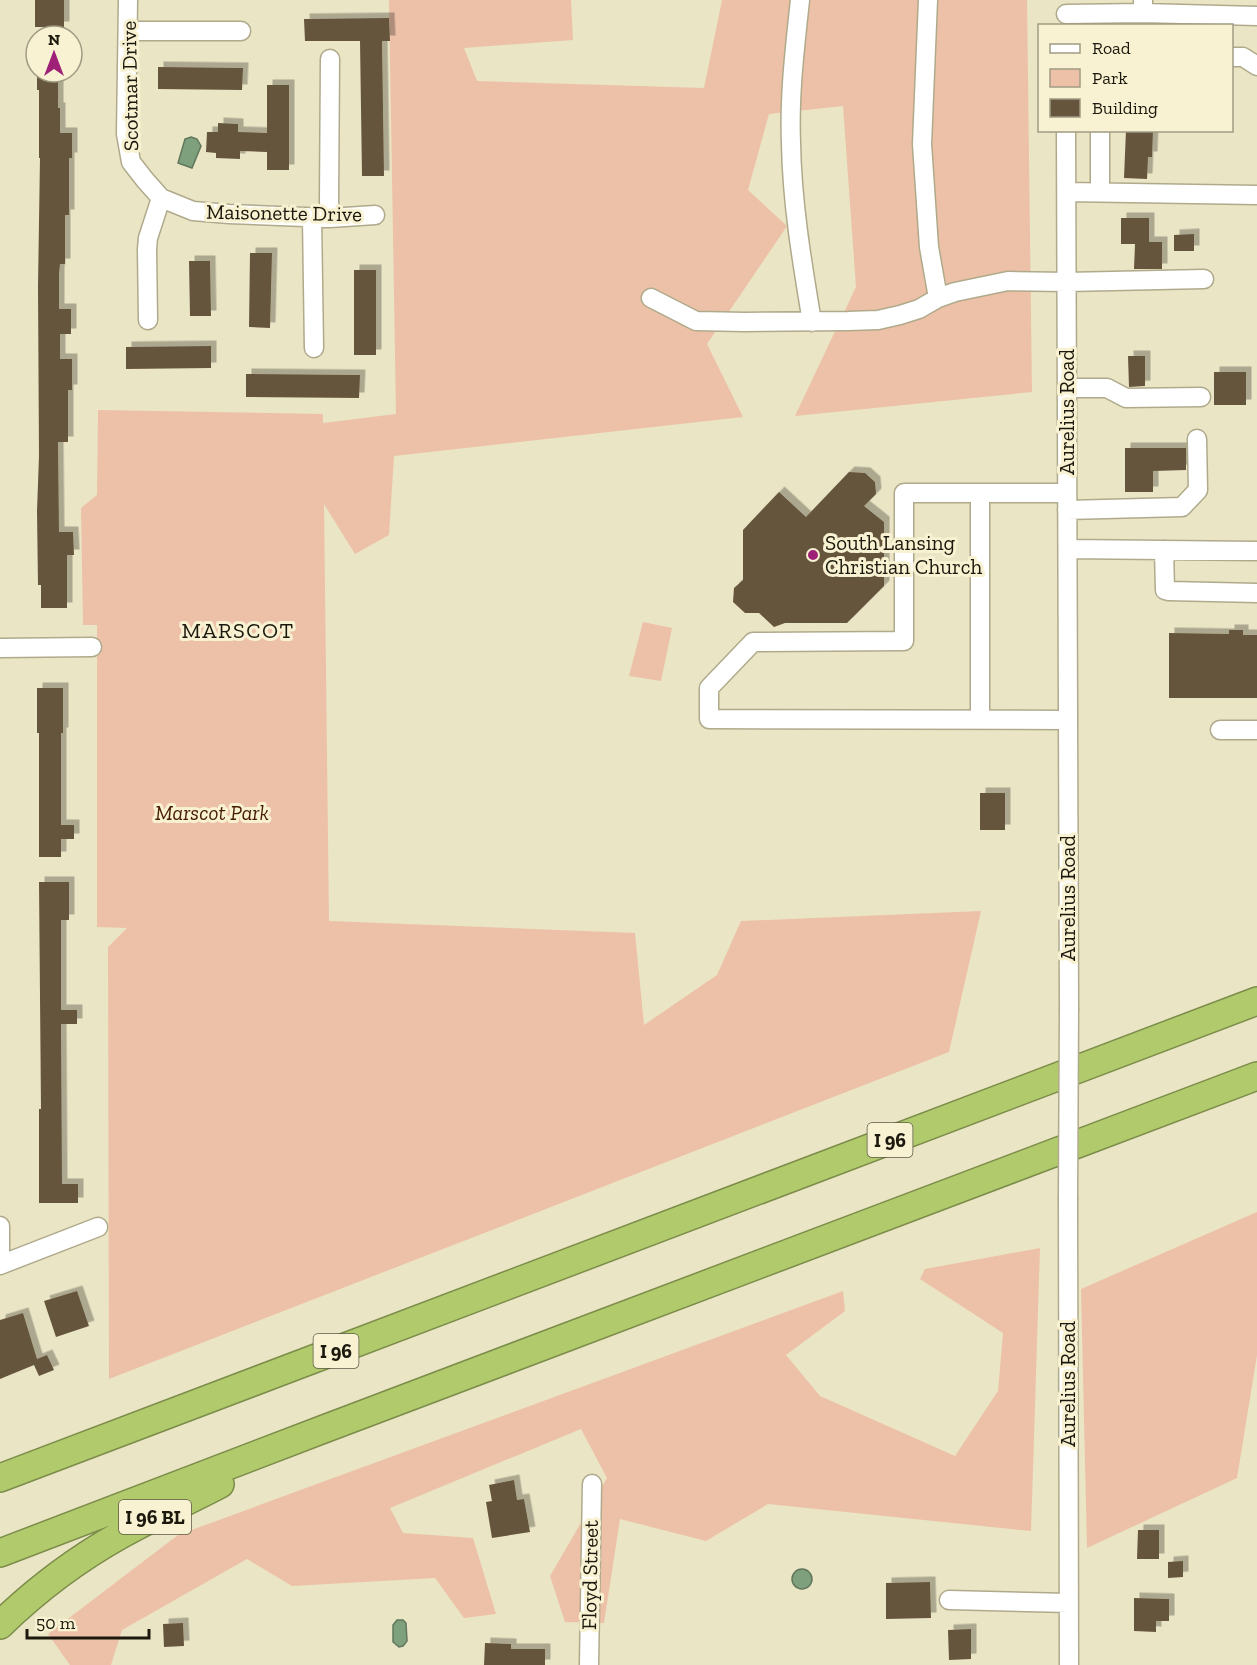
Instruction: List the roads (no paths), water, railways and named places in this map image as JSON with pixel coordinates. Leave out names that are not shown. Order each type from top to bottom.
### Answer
[{"type":"highway","name":"I 96","points":[[0,1478],[1257,1000]]},
{"type":"highway","points":[[0,1553],[1257,1076]]},
{"type":"highway","points":[[0,1468],[150,1422]]},
{"type":"highway","name":"I 96 BL","points":[[0,1625],[40,1589],[121,1534],[324,1429]]},
{"type":"street","name":"Scotmar Drive","points":[[128,0],[126,134],[131,162],[161,198],[193,211]]},
{"type":"street","points":[[800,0],[792,85],[790,141],[798,237],[812,322]]},
{"type":"street","points":[[928,0],[922,144],[929,247],[938,298]]},
{"type":"street","points":[[1066,13],[1108,15],[1143,6],[1257,16]]},
{"type":"street","points":[[128,31],[241,31]]},
{"type":"street","points":[[1233,57],[1244,57],[1257,66]]},
{"type":"street","points":[[314,348],[321,218],[329,201],[330,59]]},
{"type":"street","name":"Aurelius Road","points":[[1066,132],[1069,1665]]},
{"type":"street","points":[[1100,132],[1100,192]]},
{"type":"street","points":[[1067,192],[1257,195]]},
{"type":"street","points":[[148,320],[148,238],[161,198]]},
{"type":"street","name":"Maisonette Drive","points":[[193,211],[321,218],[375,215]]},
{"type":"street","points":[[651,298],[696,321],[878,320],[918,309],[955,292],[1008,281],[1203,279]]},
{"type":"street","points":[[1067,388],[1107,388],[1126,398],[1201,398]]},
{"type":"street","points":[[1068,720],[709,719],[709,688],[753,642],[904,641],[904,492],[980,492],[1067,501],[1182,507],[1198,490],[1197,439]]},
{"type":"street","points":[[980,492],[980,719]]},
{"type":"street","points":[[1068,549],[1257,551]]},
{"type":"street","points":[[1164,550],[1165,590],[1257,593]]},
{"type":"street","points":[[0,648],[92,647]]},
{"type":"street","points":[[1220,730],[1257,730]]},
{"type":"street","points":[[0,1226],[0,1265],[98,1227]]},
{"type":"street","name":"Floyd Street","points":[[589,1665],[592,1484]]},
{"type":"street","points":[[949,1600],[1069,1603]]},
{"type":"place","name":"South Lansing Christian Church","points":[[813,555]]},
{"type":"district","name":"MARSCOT","points":[[238,630]]},
{"type":"park label","name":"Marscot Park","points":[[212,813]]}]
